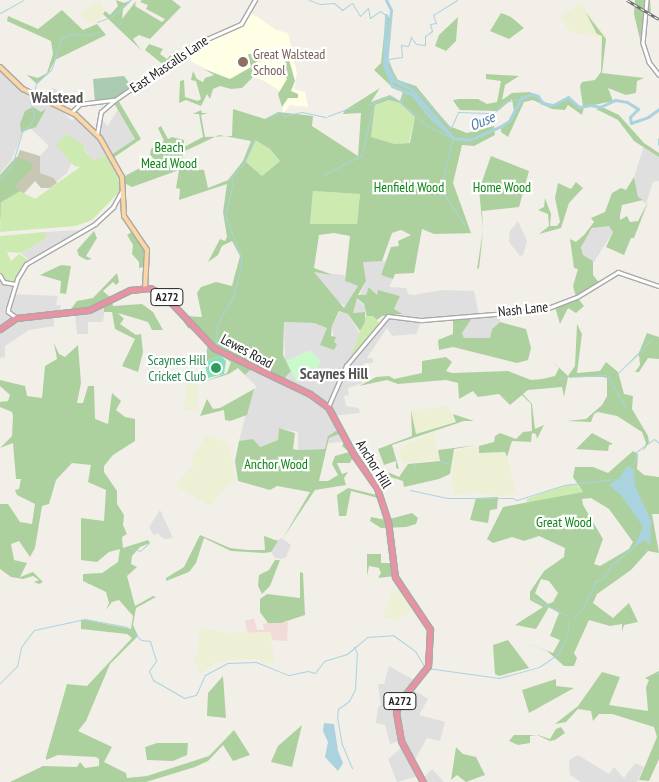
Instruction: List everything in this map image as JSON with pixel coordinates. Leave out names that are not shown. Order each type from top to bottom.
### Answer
[{"type":"highway","name":"A272","points":[[0,329],[16,318],[89,310],[130,290],[145,287]]},
{"type":"highway","name":"Lewes Road","points":[[145,287],[164,295],[214,348],[310,394],[328,406]]},
{"type":"highway","name":"Anchor Hill","points":[[328,406],[354,456],[378,488],[386,510],[395,577],[430,629],[427,668],[397,707],[397,726],[401,741],[424,782]]},
{"type":"main road","points":[[0,67],[23,89],[72,112],[97,134],[118,168],[123,190],[124,216],[148,254],[145,287]]},
{"type":"street","name":"East Mascalls Lane","points":[[72,112],[80,104],[115,100],[196,44],[241,24],[255,0]]},
{"type":"street","points":[[647,0],[643,43],[649,62],[659,74]]},
{"type":"street","points":[[97,134],[102,112],[115,100]]},
{"type":"street","points":[[16,318],[7,311],[15,285],[30,260],[68,243],[80,230],[95,224],[113,207],[123,190]]},
{"type":"street","name":"Nash Lane","points":[[328,406],[346,366],[378,325],[388,316],[399,315],[422,320],[543,310],[577,297],[618,272],[636,280],[659,286]]},
{"type":"street","points":[[0,275],[4,282],[15,285]]},
{"type":"shaded area","points":[[97,2],[101,2],[103,9],[102,19],[86,23],[81,12]]},
{"type":"shaded area","points":[[581,3],[610,40],[569,31],[560,16]]},
{"type":"shaded area","name":"Great Walstead School","points":[[250,12],[276,30],[288,33],[297,73],[294,89],[305,92],[308,107],[290,105],[282,115],[283,107],[279,90],[262,80],[249,76],[219,86],[224,78],[190,61],[199,43],[240,26]]},
{"type":"shaded area","points":[[0,69],[13,82],[42,98],[52,88],[57,90],[70,102],[60,109],[72,121],[76,115],[97,133],[99,124],[103,121],[108,126],[118,109],[135,139],[111,155],[93,160],[83,148],[85,146],[57,145],[72,162],[67,173],[56,182],[54,178],[40,173],[40,156],[49,146],[30,128],[22,134],[11,161],[0,174]]},
{"type":"shaded area","points":[[124,76],[133,88],[115,100],[95,102],[93,79]]},
{"type":"shaded area","points":[[644,146],[659,156],[659,181],[653,182],[646,204],[638,197],[634,177]]},
{"type":"shaded area","points":[[20,150],[40,156],[40,173],[54,178],[57,183],[50,188],[41,188],[35,181],[0,220],[0,201]]},
{"type":"shaded area","points":[[518,221],[527,241],[523,255],[520,256],[509,242],[510,231]]},
{"type":"shaded area","points":[[609,225],[613,232],[594,262],[583,255],[581,242],[595,226]]},
{"type":"shaded area","points":[[79,230],[68,243],[30,260],[21,254],[45,239],[45,232]]},
{"type":"shaded area","points":[[372,260],[386,261],[381,275],[393,279],[389,287],[406,288],[408,294],[413,295],[444,290],[474,291],[479,315],[499,312],[500,322],[492,329],[490,338],[464,338],[462,333],[473,314],[422,320],[416,334],[392,336],[387,328],[367,358],[373,358],[373,363],[365,363],[357,378],[363,383],[348,388],[349,395],[344,396],[346,406],[359,408],[360,413],[333,416],[345,440],[342,442],[327,443],[325,449],[298,450],[298,432],[279,428],[278,440],[260,447],[239,441],[252,391],[257,387],[245,375],[253,366],[248,363],[250,349],[285,362],[284,322],[314,323],[327,328],[334,343],[332,326],[340,311],[348,314],[360,334],[366,316],[365,312],[353,313],[357,298],[379,323],[388,317],[402,316],[403,313],[394,310],[400,296],[378,290],[378,297],[370,287],[366,295],[359,297],[366,281],[363,262]]},
{"type":"shaded area","points":[[314,272],[345,275],[345,281],[358,286],[346,307],[331,296]]},
{"type":"shaded area","points":[[0,277],[4,283],[13,285],[11,294],[58,296],[56,305],[61,305],[60,313],[112,299],[105,308],[103,322],[88,322],[88,334],[77,334],[75,314],[54,316],[54,326],[29,330],[5,346],[5,357],[0,358]]},
{"type":"shaded area","points":[[187,382],[197,383],[197,411],[184,409]]},
{"type":"shaded area","points":[[448,406],[456,422],[416,434],[412,410]]},
{"type":"shaded area","points":[[434,433],[439,460],[402,463],[399,447]]},
{"type":"shaded area","points":[[207,435],[229,443],[236,481],[228,484],[211,506],[174,486],[192,467],[193,455]]},
{"type":"shaded area","points":[[479,446],[480,453],[506,452],[516,493],[499,497],[475,492],[454,495],[451,482],[454,451]]},
{"type":"shaded area","points":[[160,510],[173,538],[164,539],[157,533],[154,536],[149,527]]},
{"type":"shaded area","points":[[282,538],[291,545],[286,557],[281,559],[275,558],[271,552],[275,541]]},
{"type":"shaded area","points":[[398,589],[413,606],[409,613],[396,620],[383,616],[392,593]]},
{"type":"shaded area","points":[[254,618],[257,630],[264,630],[263,624],[288,622],[287,641],[272,640],[271,633],[248,634],[245,621]]},
{"type":"shaded area","points":[[204,628],[227,633],[270,632],[275,665],[255,659],[228,660],[214,664],[200,675],[194,659],[199,650],[199,632]]},
{"type":"shaded area","points":[[389,666],[416,681],[410,688],[428,699],[419,715],[445,722],[440,741],[427,738],[414,761],[423,778],[432,769],[444,782],[421,782],[418,776],[397,782],[388,759],[402,747],[400,741],[390,744],[385,725],[376,723],[378,707],[381,705],[378,684],[384,684]]},
{"type":"shaded area","points":[[578,755],[609,774],[614,767],[624,778],[635,763],[644,767],[637,782],[581,782],[570,775],[569,760]]},
{"type":"green space","points":[[116,0],[124,3],[132,0],[123,9],[122,19],[136,1],[135,6],[162,22],[165,19],[146,9],[148,5],[140,2],[142,0],[172,0],[181,7],[150,39],[139,35],[133,39],[141,50],[103,14],[105,11],[110,15],[118,6]]},
{"type":"green space","points":[[635,0],[650,0],[651,15],[646,14],[642,48],[634,14]]},
{"type":"green space","points":[[62,10],[83,30],[97,24],[106,35],[55,60],[49,72],[37,84],[27,75],[38,78],[47,73],[53,54],[51,41],[7,21],[8,16],[38,29]]},
{"type":"green space","points":[[501,13],[511,17],[524,28],[509,39],[490,31]]},
{"type":"green space","points":[[586,13],[606,39],[602,73],[644,78],[637,81],[636,93],[626,95],[608,88],[613,101],[584,107],[582,115],[568,105],[565,110],[552,109],[533,100],[524,102],[508,137],[501,132],[501,126],[509,121],[514,111],[512,99],[498,111],[460,110],[456,105],[453,100],[478,99],[487,104],[497,102],[501,81],[486,79],[486,74],[519,76],[505,85],[502,100],[512,93],[530,92],[549,105],[556,105],[568,97],[579,107],[583,107],[580,86],[582,82],[595,80],[601,72],[602,36],[597,34]]},
{"type":"green space","name":"Henfield Wood","points":[[386,16],[390,18],[386,58],[398,80],[416,86],[449,126],[467,133],[494,126],[495,135],[474,146],[462,145],[453,183],[471,233],[478,233],[434,234],[422,229],[414,273],[395,274],[393,279],[381,275],[391,247],[399,246],[398,241],[411,235],[401,230],[392,233],[382,261],[363,262],[366,281],[358,295],[366,295],[369,287],[377,295],[378,290],[400,296],[394,309],[403,314],[382,316],[377,320],[373,316],[367,316],[364,304],[357,298],[353,313],[365,312],[365,322],[360,331],[348,314],[339,311],[332,326],[331,336],[336,337],[334,342],[337,344],[334,350],[320,345],[327,328],[314,323],[284,322],[283,355],[291,371],[282,381],[258,367],[256,349],[250,349],[248,363],[254,366],[245,375],[238,368],[229,374],[200,383],[227,373],[231,362],[221,356],[209,360],[205,365],[208,342],[200,331],[188,328],[183,321],[186,316],[202,317],[197,293],[201,287],[216,282],[232,286],[240,256],[232,241],[222,246],[218,255],[208,262],[220,239],[225,241],[227,237],[223,212],[227,184],[179,200],[180,189],[176,188],[179,170],[132,187],[124,183],[123,177],[155,160],[150,155],[151,149],[164,141],[158,128],[161,126],[168,139],[172,137],[184,140],[184,147],[203,137],[199,114],[193,114],[201,110],[202,113],[208,113],[201,115],[205,137],[216,137],[183,152],[181,168],[204,170],[208,188],[228,180],[243,161],[251,141],[226,136],[232,136],[233,109],[265,119],[278,112],[313,116],[312,126],[358,156],[361,113],[343,114],[345,110],[380,88],[371,102],[390,95],[400,101],[403,91],[392,87],[374,70],[381,63]],"holes":[[[389,100],[400,103],[415,117],[410,143],[395,144],[371,137],[375,105]],[[255,140],[270,149],[280,161],[262,176],[246,162]],[[313,191],[360,194],[357,224],[310,224]],[[334,233],[350,236],[345,281],[358,286],[344,308],[314,272],[333,275],[314,268],[319,235]]]},
{"type":"green space","points":[[458,17],[456,41],[446,51],[435,46],[439,35]]},
{"type":"green space","points":[[149,44],[163,49],[160,54],[167,59],[174,51],[180,56],[165,66],[145,50]]},
{"type":"green space","points":[[248,54],[255,54],[263,61],[256,62],[252,78],[242,88],[231,89],[220,86],[213,89],[210,99],[207,94],[201,106],[186,100],[179,103],[180,81],[184,80],[185,97],[198,101],[201,99],[196,81],[191,80],[193,71],[197,79],[203,82],[205,78],[214,75],[204,69],[230,79],[251,67]]},
{"type":"green space","points":[[288,56],[295,81],[291,91],[298,94],[298,98],[288,98],[282,107],[278,94],[287,79],[282,70]]},
{"type":"green space","points":[[118,100],[141,139],[113,158],[111,155],[135,139],[114,103]]},
{"type":"green space","points":[[389,100],[400,103],[415,117],[409,143],[395,144],[371,137],[375,105]]},
{"type":"green space","points":[[33,107],[41,112],[46,109],[36,127],[21,132],[20,124],[25,111]]},
{"type":"green space","points":[[602,107],[619,115],[644,143],[659,153],[659,157],[634,141],[618,120],[596,109]]},
{"type":"green space","points":[[67,134],[85,146],[83,149],[93,160],[110,155],[120,175],[121,190],[92,220],[76,226],[0,232],[1,201],[20,191],[35,199],[80,167],[74,166],[56,145]]},
{"type":"green space","points":[[255,140],[270,149],[280,161],[262,176],[246,162]]},
{"type":"green space","name":"Home Wood","points":[[491,156],[529,171],[519,207],[482,211],[483,230],[479,190]]},
{"type":"green space","points":[[16,157],[30,162],[33,168],[15,186],[20,191],[0,203],[0,175]]},
{"type":"green space","points":[[634,177],[638,197],[643,200],[622,205],[620,220],[627,216],[630,222],[638,221],[648,202],[634,238],[631,238],[624,255],[606,247],[613,232],[609,226],[592,228],[581,247],[583,255],[593,261],[593,275],[600,284],[577,297],[584,306],[576,313],[568,308],[560,324],[555,307],[576,297],[573,286],[578,269],[574,268],[570,239],[576,242],[584,235],[594,222],[591,218],[605,212],[612,193],[621,188],[626,190]]},
{"type":"green space","points":[[576,182],[583,188],[569,203],[561,228],[539,234],[549,226],[548,214],[538,210],[544,207],[545,198],[551,214],[550,226],[557,226],[560,222],[555,198],[558,183],[571,189]]},
{"type":"green space","points":[[313,191],[360,194],[357,225],[310,224]]},
{"type":"green space","points":[[483,230],[479,268],[477,269]]},
{"type":"green space","points":[[94,231],[97,238],[86,256],[92,259],[87,260],[79,256],[77,250]]},
{"type":"green space","points":[[133,231],[147,250],[143,255],[145,267],[139,268],[139,262],[132,254],[133,245],[127,235]]},
{"type":"green space","points":[[45,232],[45,239],[22,253],[7,252],[11,261],[19,254],[28,260],[14,283],[5,281],[0,273],[0,236]]},
{"type":"green space","points":[[61,265],[71,266],[66,294],[60,293],[61,281],[40,275]]},
{"type":"green space","points":[[117,273],[119,282],[116,285],[113,282],[103,291],[112,299],[113,306],[142,304],[153,312],[163,330],[152,330],[148,322],[118,313],[124,319],[120,324],[136,335],[141,334],[143,352],[138,372],[122,366],[135,339],[115,329],[112,312],[104,312],[104,305],[68,313],[77,301],[93,298]]},
{"type":"green space","points":[[474,315],[462,333],[464,338],[490,338],[492,329],[500,322],[526,329],[531,348],[528,360],[517,363],[453,347],[439,350],[438,340],[453,334],[453,318]]},
{"type":"green space","points":[[366,316],[374,316],[379,323],[350,358]]},
{"type":"green space","points":[[577,324],[582,334],[577,373],[600,371],[606,362],[618,372],[624,394],[633,396],[632,409],[648,436],[649,442],[643,452],[646,443],[642,432],[617,416],[598,412],[594,414],[591,422],[567,421],[586,419],[602,405],[607,396],[607,378],[603,377],[568,377],[564,397],[562,387],[528,390],[523,394],[532,404],[535,429],[544,425],[537,439],[536,434],[532,433],[531,442],[512,441],[507,457],[505,452],[479,453],[479,446],[494,442],[495,436],[500,433],[516,439],[523,432],[532,431],[531,404],[522,395],[510,405],[499,394],[478,397],[473,391],[459,399],[458,383],[446,380],[398,384],[387,380],[359,386],[376,377],[389,376],[394,379],[422,373],[422,361],[446,357],[452,362],[446,371],[452,373],[508,371],[531,380],[542,379],[555,376],[559,368],[552,361],[568,376],[575,366]]},
{"type":"green space","points":[[647,333],[659,337],[659,359],[648,358],[639,372],[635,372],[640,365],[639,355],[625,368],[638,355]]},
{"type":"green space","points":[[54,343],[59,354],[65,357],[78,345],[81,383],[77,403],[83,403],[88,386],[94,386],[95,419],[108,424],[112,393],[121,401],[116,410],[125,417],[135,419],[135,441],[113,455],[104,466],[104,472],[117,491],[117,504],[124,515],[123,525],[127,534],[122,537],[123,548],[148,540],[150,543],[140,547],[132,556],[131,564],[137,567],[127,576],[135,606],[153,596],[156,597],[136,608],[133,625],[138,636],[110,664],[86,721],[78,731],[112,747],[104,762],[126,773],[127,778],[147,776],[209,756],[234,730],[250,755],[233,761],[223,745],[208,761],[195,767],[146,782],[10,782],[43,766],[77,767],[80,762],[85,768],[99,766],[99,759],[96,757],[58,755],[46,760],[46,757],[67,684],[87,686],[132,638],[127,634],[81,629],[81,620],[86,620],[131,629],[133,616],[119,600],[112,602],[106,610],[109,603],[106,592],[83,581],[83,574],[102,573],[118,562],[120,549],[109,552],[97,562],[81,560],[81,518],[104,521],[106,490],[88,482],[91,465],[72,463],[56,480],[49,504],[42,506],[35,548],[30,557],[19,541],[11,544],[14,560],[27,563],[20,577],[33,572],[43,582],[39,584],[34,582],[39,580],[33,576],[23,579],[11,577],[0,569],[0,504],[8,504],[20,522],[32,524],[35,504],[17,495],[15,490],[19,489],[21,479],[16,479],[13,443],[0,448],[12,436],[13,416],[12,412],[0,407],[0,402],[8,401],[10,395],[0,386],[0,380],[25,386],[27,396],[42,398],[45,366],[57,359]]},
{"type":"green space","points":[[310,350],[321,362],[313,374],[297,382],[286,361]]},
{"type":"green space","name":"Scaynes Hill Cricket Club","points":[[221,356],[226,361],[224,374],[208,378],[205,365],[209,360]]},
{"type":"green space","points":[[254,389],[247,415],[230,421],[225,420],[224,410],[200,416],[207,399],[213,409],[220,408]]},
{"type":"green space","points":[[411,410],[416,434],[456,422],[453,414],[474,421],[464,421],[392,445],[399,469],[396,468],[396,461],[384,465],[378,449],[412,436]]},
{"type":"green space","name":"Anchor Wood","points":[[279,428],[295,433],[293,449],[298,450],[325,449],[328,436],[336,431],[341,433],[329,438],[319,481],[328,481],[338,475],[332,464],[335,456],[349,452],[342,446],[345,439],[354,455],[350,463],[337,463],[342,474],[348,472],[344,478],[346,485],[315,490],[283,538],[310,492],[277,486],[270,490],[238,481],[235,461],[239,441],[253,439],[260,447],[278,440]]},
{"type":"green space","points":[[592,433],[613,444],[609,445],[608,451],[576,449]]},
{"type":"green space","points":[[477,445],[454,449],[450,474],[439,479],[404,487],[403,481],[384,475],[372,475],[390,473],[399,477],[408,464],[440,461],[438,450]]},
{"type":"green space","name":"Great Wood","points":[[633,451],[638,454],[637,469],[644,475],[659,477],[659,514],[652,514],[659,553],[648,551],[631,570],[597,594],[593,603],[613,618],[629,603],[638,622],[624,625],[622,632],[622,624],[610,626],[589,620],[574,653],[577,658],[574,666],[564,666],[547,651],[513,638],[553,653],[560,640],[550,636],[559,613],[549,607],[536,629],[515,625],[543,607],[530,600],[530,592],[544,571],[564,557],[565,548],[539,536],[524,541],[512,537],[493,543],[487,539],[503,507],[583,492],[573,477],[575,467],[593,467],[608,473]],"holes":[[[591,498],[609,509],[633,542],[629,549],[600,566],[594,564],[603,539],[583,505],[582,499]],[[541,579],[549,581],[558,593],[553,602],[548,604],[535,593]]]},
{"type":"green space","points":[[564,485],[577,485],[583,492],[527,503],[527,499]]},
{"type":"green space","points":[[348,488],[381,496],[382,499],[351,491],[346,516],[339,516],[337,495]]},
{"type":"green space","points":[[498,497],[497,509],[490,510],[488,523],[470,520],[476,498]]},
{"type":"green space","points":[[412,513],[418,518],[416,524],[406,527],[381,528],[370,521],[371,517],[386,520]]},
{"type":"green space","points":[[200,535],[230,548],[248,550],[265,550],[264,536],[278,541],[271,552],[264,553],[231,551],[204,538],[196,563],[189,572],[166,581],[166,578],[184,567]]},
{"type":"green space","points":[[367,554],[381,554],[381,563],[392,563],[395,576],[378,578],[381,573],[379,568],[369,566],[367,576]]},
{"type":"green space","points":[[275,560],[280,560],[270,586],[262,594],[258,586],[259,575],[269,570]]},
{"type":"green space","points":[[300,572],[303,573],[305,615],[281,623],[268,623],[260,612],[260,599],[267,594],[300,598]]},
{"type":"green space","points":[[508,640],[529,668],[499,676],[495,674],[493,645]]},
{"type":"green space","points":[[659,671],[659,759],[649,781],[639,780],[657,737],[654,727],[612,714],[599,714],[593,721],[591,711],[578,709],[566,722],[555,724],[578,706],[602,672],[620,677],[609,705],[648,711],[646,687],[649,680],[645,678]]},
{"type":"green space","points":[[223,676],[226,718],[207,716],[208,693]]},
{"type":"green space","points":[[556,679],[556,686],[574,688],[529,713],[522,690]]},
{"type":"green space","points":[[302,725],[292,767],[271,762],[278,746]]},
{"type":"green space","points":[[561,727],[565,733],[550,741],[537,735],[550,739],[556,729]]},
{"type":"green space","points":[[514,735],[537,735],[530,736],[530,743],[518,745],[509,741]]},
{"type":"green space","points":[[157,743],[188,743],[187,755],[173,761],[147,760],[145,747]]},
{"type":"green space","points":[[456,747],[463,754],[476,757],[485,775],[466,782],[457,775],[451,780]]},
{"type":"water","points":[[627,466],[634,470],[635,486],[651,520],[650,545],[645,540],[634,547],[643,527],[622,496],[609,485],[620,477]]},
{"type":"water","points":[[324,723],[334,724],[338,751],[343,763],[338,771],[325,757],[328,742],[323,731]]},
{"type":"waterway","points":[[0,13],[23,0]]},
{"type":"waterway","points":[[110,18],[130,0]]},
{"type":"waterway","points":[[309,0],[320,4],[334,3],[342,10],[352,3],[360,16],[368,8],[370,18],[380,11],[390,18]]},
{"type":"waterway","name":"Ouse","points":[[386,0],[391,10],[386,65],[393,80],[411,89],[453,138],[470,140],[501,126],[509,121],[521,98],[532,94],[538,96],[542,103],[553,105],[568,97],[579,107],[591,105],[600,107],[615,100],[627,102],[638,109],[630,117],[631,123],[648,117],[659,109]]},
{"type":"waterway","points":[[457,0],[433,15],[436,23],[430,24],[432,31],[425,36],[425,45],[416,44],[411,37],[408,46],[401,45],[402,57],[388,59],[395,79],[413,86],[451,128],[458,112],[494,113],[504,102],[521,98]]},
{"type":"waterway","name":"Ouse","points":[[386,15],[384,65],[392,86],[412,94],[429,116],[451,135]]},
{"type":"waterway","points":[[97,22],[108,18]]},
{"type":"waterway","points":[[88,35],[99,32]]},
{"type":"waterway","points":[[52,68],[61,39],[69,34],[86,35]]},
{"type":"waterway","points":[[34,92],[36,83],[52,69]]},
{"type":"waterway","points":[[368,105],[390,96],[401,102],[408,91]]},
{"type":"waterway","points":[[0,179],[12,165],[23,129],[27,129],[32,121],[34,114],[30,101]]},
{"type":"waterway","points":[[401,102],[427,126],[452,137]]},
{"type":"waterway","points":[[328,116],[356,106]]},
{"type":"waterway","points":[[323,175],[362,155],[373,106]]},
{"type":"waterway","points":[[266,118],[280,112],[284,116],[302,112],[326,117]]},
{"type":"waterway","points":[[216,344],[217,325],[234,294],[241,267],[241,257],[225,215],[233,184],[231,178],[244,163],[256,137]]},
{"type":"waterway","points":[[453,138],[440,188],[464,224]]},
{"type":"waterway","name":"Ouse","points":[[659,139],[659,144]]},
{"type":"waterway","points":[[618,373],[652,339]]},
{"type":"waterway","points":[[569,377],[606,375]]},
{"type":"waterway","points":[[608,376],[625,407]]},
{"type":"waterway","points":[[558,379],[566,377]]},
{"type":"waterway","points":[[630,467],[636,460],[636,452],[654,439],[659,443]]},
{"type":"waterway","points":[[440,461],[449,464]]},
{"type":"waterway","points":[[414,463],[415,468]]},
{"type":"waterway","points":[[410,490],[447,498],[512,498],[517,500],[564,485],[615,479]]},
{"type":"waterway","points":[[131,548],[140,551],[149,543]]},
{"type":"waterway","points":[[574,617],[584,606],[595,582],[603,578],[611,565],[634,547]]},
{"type":"waterway","points":[[532,598],[566,615]]},
{"type":"waterway","points":[[0,683],[17,666],[21,647],[34,630],[85,619],[127,627],[141,640],[150,641],[156,661],[149,671],[153,680],[184,698],[196,695],[205,675],[228,663],[256,662],[289,675],[308,671],[315,673],[324,661],[347,654],[367,637],[393,635],[415,651],[424,666]]},
{"type":"waterway","points":[[427,668],[499,678],[539,667],[557,655],[566,638],[569,621]]},
{"type":"waterway","points":[[352,768],[342,745],[337,718],[338,709],[349,701],[355,689],[357,653],[354,647]]},
{"type":"railway","points":[[627,0],[659,19]]},
{"type":"place","name":"Great Walstead School","points":[[243,62]]},
{"type":"place","name":"Scaynes Hill Cricket Club","points":[[216,368]]},
{"type":"district","name":"Walstead","points":[[57,97]]},
{"type":"district","name":"Scaynes Hill","points":[[334,373]]},
{"type":"park label","name":"Beach Mead Wood","points":[[169,156]]}]
